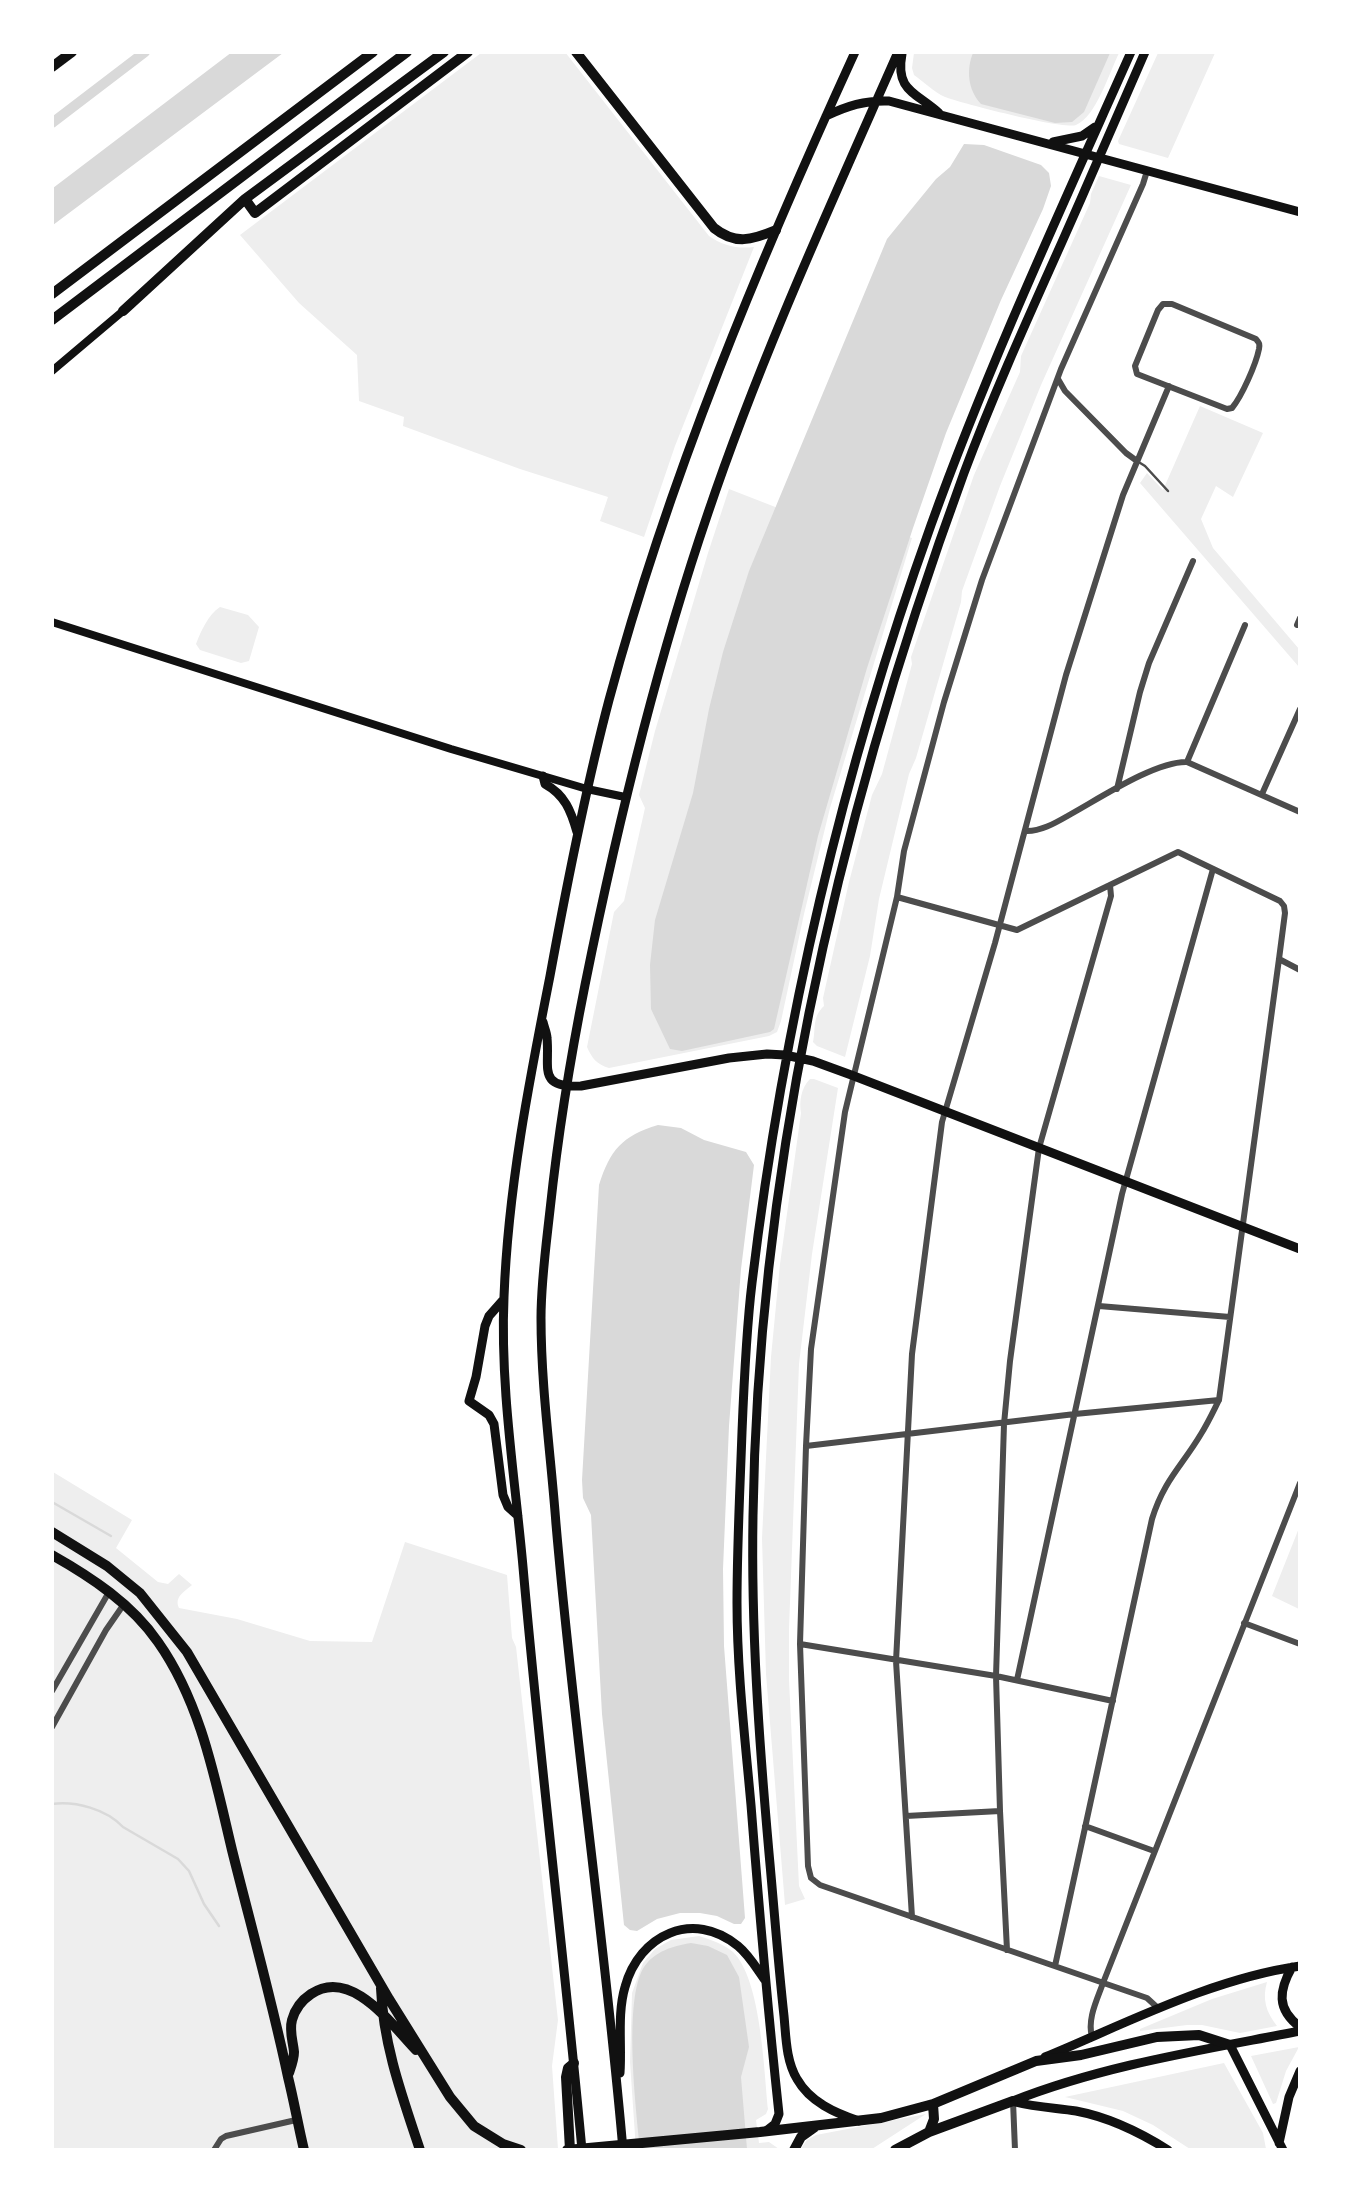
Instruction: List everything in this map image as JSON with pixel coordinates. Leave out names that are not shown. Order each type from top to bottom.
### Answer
[{"type":"highway","points":[[52,67],[72,52]]},
{"type":"highway","points":[[52,294],[373,52]]},
{"type":"highway","points":[[52,320],[407,52]]},
{"type":"highway","points":[[123,311],[245,200],[444,52]]},
{"type":"highway","points":[[245,200],[256,213],[468,52]]},
{"type":"highway","points":[[576,52],[714,228],[729,238],[740,240],[756,238],[776,230]]},
{"type":"highway","points":[[52,1532],[107,1566],[140,1593],[187,1652],[450,2097],[474,2126],[503,2144],[521,2150]]},
{"type":"highway","points":[[52,1555],[124,1604],[156,1639],[187,1691],[199,1725],[304,2150]]},
{"type":"highway","points":[[381,1984],[382,2015],[395,2074],[420,2150]]},
{"type":"highway","points":[[288,2077],[294,2055],[290,2034],[292,2019],[297,2007],[321,1987],[348,1988],[366,2000],[429,2063]]},
{"type":"highway","points":[[574,2063],[568,2068],[566,2077],[569,2150],[763,2132],[891,2116],[933,2105],[1036,2061],[1081,2055],[1168,2035],[1199,2035],[1230,2045]]},
{"type":"highway","points":[[895,2150],[929,2132],[1013,2101]]},
{"type":"highway","points":[[929,2132],[934,2119],[933,2105]]},
{"type":"highway","points":[[794,2150],[802,2137],[815,2126]]},
{"type":"main road","points":[[582,2150],[533,1682],[503,1361],[503,1299],[518,1159],[542,1017],[587,789],[610,699],[656,544],[706,402],[776,230],[855,52]]},
{"type":"main road","points":[[623,2150],[566,1639],[541,1319],[543,1273],[566,1086],[625,797],[656,677],[709,508],[785,312],[900,52]]},
{"type":"main road","points":[[900,52],[903,83],[911,93],[940,114]]},
{"type":"main road","points":[[763,2132],[775,2124],[779,2114],[765,1981],[739,1651],[738,1529],[744,1373],[751,1286],[785,1055],[816,912],[838,827],[871,707],[905,600],[962,442],[991,371],[1131,52]]},
{"type":"main road","points":[[860,2121],[840,2114],[812,2098],[803,2089],[790,2066],[781,1987],[755,1670],[753,1517],[760,1358],[775,1220],[801,1058],[846,851],[881,724],[932,563],[966,467],[1025,324],[1145,52]]},
{"type":"main road","points":[[826,116],[854,104],[888,101],[1300,212]]},
{"type":"main road","points":[[1048,143],[1083,136],[1099,124]]},
{"type":"main road","points":[[52,371],[123,311]]},
{"type":"main road","points":[[52,622],[543,776],[625,797]]},
{"type":"main road","points":[[543,776],[545,784],[554,789],[566,803],[578,834]]},
{"type":"main road","points":[[542,1017],[547,1038],[547,1070],[555,1082],[566,1086],[581,1086],[740,1056],[767,1054],[801,1058],[854,1076],[1300,1249]]},
{"type":"main road","points":[[503,1299],[489,1316],[485,1326],[477,1377],[468,1401],[489,1415],[494,1424],[503,1495],[508,1507],[518,1516]]},
{"type":"main road","points":[[618,2093],[621,2003],[624,1988],[635,1962],[654,1940],[677,1931],[699,1930],[714,1933],[739,1947],[765,1981]]},
{"type":"main road","points":[[1036,2061],[1226,1984],[1296,1966]]},
{"type":"main road","points":[[1013,2101],[1074,2079],[1300,2029],[1286,2013],[1282,2001],[1282,1988],[1296,1966]]},
{"type":"main road","points":[[1230,2045],[1280,2147]]},
{"type":"main road","points":[[1280,2147],[1289,2097],[1300,2071]]},
{"type":"main road","points":[[1013,2101],[1077,2111],[1100,2118],[1127,2128],[1168,2150]]},
{"type":"street","points":[[1147,171],[1015,487],[978,592],[944,702],[904,851],[897,897],[845,1112],[811,1349],[800,1644],[808,1866],[811,1878],[820,1885],[1147,1998],[1159,2009]]},
{"type":"street","points":[[1163,304],[1172,304],[1256,338],[1259,342],[1260,348],[1249,376],[1232,408],[1227,409],[1169,386],[1135,371],[1157,310],[1163,304]]},
{"type":"street","points":[[1058,379],[1065,391],[1137,461]]},
{"type":"street","points":[[912,1917],[897,1661],[912,1354],[945,1111],[999,925],[1066,675],[1120,506],[1169,386]]},
{"type":"street","points":[[1117,789],[1149,663],[1193,561]]},
{"type":"street","points":[[1187,762],[1245,625]]},
{"type":"street","points":[[1262,794],[1300,709]]},
{"type":"street","points":[[1025,831],[1055,823],[1166,764],[1176,762],[1187,762],[1300,812]]},
{"type":"street","points":[[897,897],[1017,930],[1178,852],[1280,901],[1284,906],[1219,1400],[1201,1435],[1159,1496],[1152,1518],[1055,1966]]},
{"type":"street","points":[[1017,1680],[1126,1181],[1213,869]]},
{"type":"street","points":[[1007,1950],[996,1676],[1004,1423],[1010,1360],[1039,1148],[1111,896],[1110,885]]},
{"type":"street","points":[[1279,959],[1300,970]]},
{"type":"street","points":[[1099,1306],[1230,1317]]},
{"type":"street","points":[[806,1446],[1219,1400]]},
{"type":"street","points":[[1092,2037],[1090,2021],[1104,1983],[1300,1483]]},
{"type":"street","points":[[52,1691],[109,1592]]},
{"type":"street","points":[[52,1727],[106,1630],[124,1604]]},
{"type":"street","points":[[1244,1623],[1300,1644]]},
{"type":"street","points":[[800,1644],[996,1676],[1113,1701]]},
{"type":"street","points":[[906,1816],[1000,1811]]},
{"type":"street","points":[[1085,1826],[1154,1852]]},
{"type":"street","points":[[1013,2101],[1015,2150]]},
{"type":"street","points":[[214,2150],[221,2139],[296,2120]]},
{"type":"lane","points":[[1137,461],[1168,491]]},
{"type":"shaded area","points":[[232,52],[283,53],[53,225],[53,188]]},
{"type":"shaded area","points":[[565,52],[709,236],[731,246],[754,247],[675,446],[644,537],[600,521],[608,497],[520,469],[403,426],[404,417],[359,401],[357,355],[299,303],[240,235],[481,53]]},
{"type":"shaded area","points":[[973,52],[1110,53],[1084,112],[1072,122],[1055,123],[981,104],[973,93],[970,80],[969,66]]},
{"type":"shaded area","points":[[914,53],[1119,53],[1102,93],[1090,113],[1076,125],[1068,125],[1012,115],[945,97],[914,75]]},
{"type":"shaded area","points":[[1158,53],[1215,53],[1168,158],[1119,144],[1118,141]]},
{"type":"shaded area","points":[[964,144],[984,145],[1041,165],[1049,173],[1051,186],[946,433],[913,528],[867,668],[818,836],[774,1029],[682,1051],[670,1049],[651,1009],[650,965],[655,920],[693,793],[723,652],[749,571],[887,239],[936,179],[950,167]]},
{"type":"shaded area","points":[[1099,176],[1131,185],[1041,385],[1000,486],[962,591],[916,758],[909,774],[879,899],[870,956],[845,1057],[813,1042],[815,1023],[824,1006],[823,998],[849,882],[872,795],[882,774],[912,664],[911,657],[974,475],[1020,372],[1021,356],[1090,203]]},
{"type":"shaded area","points":[[1200,406],[1263,433],[1233,497],[1216,486],[1201,519],[1213,548],[1299,649],[1299,667],[1140,483],[1147,473],[1163,490]]},
{"type":"shaded area","points":[[729,489],[783,510],[789,496],[912,538],[830,808],[777,1032],[769,1036],[609,1068],[595,1060],[587,1047],[614,912],[624,901],[645,808],[639,795],[655,731]]},
{"type":"shaded area","points":[[220,607],[248,615],[259,627],[249,661],[241,663],[200,650],[196,644],[208,619]]},
{"type":"shaded area","points":[[810,1079],[838,1088],[812,1254],[799,1364],[789,1680],[799,1886],[805,1899],[785,1905],[766,1674],[762,1538],[771,1357],[780,1264],[801,1100]]},
{"type":"shaded area","points":[[658,1125],[681,1128],[704,1140],[746,1152],[754,1165],[741,1269],[729,1426],[723,1569],[724,1646],[745,1918],[741,1924],[734,1924],[717,1916],[680,1913],[657,1919],[637,1931],[624,1925],[602,1714],[591,1515],[583,1498],[582,1480],[599,1185],[608,1162],[619,1146],[635,1134]]},
{"type":"shaded area","points":[[53,1472],[132,1520],[116,1548],[158,1582],[168,1584],[179,1574],[192,1585],[179,1598],[179,1608],[237,1619],[310,1641],[372,1642],[405,1542],[507,1575],[512,1638],[516,1647],[558,2020],[552,2066],[558,2149],[53,2149]]},
{"type":"shaded area","points":[[1299,1528],[1299,1609],[1272,1596]]},
{"type":"shaded area","points":[[699,1936],[721,1944],[733,1952],[750,1982],[763,2049],[768,2109],[766,2114],[756,2120],[759,2143],[769,2142],[779,2149],[636,2150],[630,2062],[632,1993],[643,1963],[655,1949],[671,1940]]},
{"type":"shaded area","points":[[691,1943],[708,1946],[727,1955],[739,1977],[749,2047],[741,2077],[747,2149],[640,2149],[632,2029],[638,1983],[644,1967],[653,1957],[671,1948]]},
{"type":"shaded area","points":[[1267,1982],[1266,2005],[1277,2026],[1240,2033],[1202,2025],[1140,2031],[1212,1999]]},
{"type":"shaded area","points":[[1299,2047],[1286,2071],[1276,2103],[1273,2104],[1251,2056]]},
{"type":"shaded area","points":[[1224,2063],[1263,2133],[1266,2149],[1190,2149],[1153,2125],[1123,2111],[1065,2097]]},
{"type":"shaded area","points":[[926,2114],[872,2149],[800,2150],[807,2140],[816,2135]]},
{"type":"waterway","points":[[52,123],[145,52]]},
{"type":"waterway","points":[[52,1502],[111,1536]]},
{"type":"waterway","points":[[52,1804],[81,1805],[99,1811],[178,1859],[189,1871],[204,1904],[219,1926]]}]
